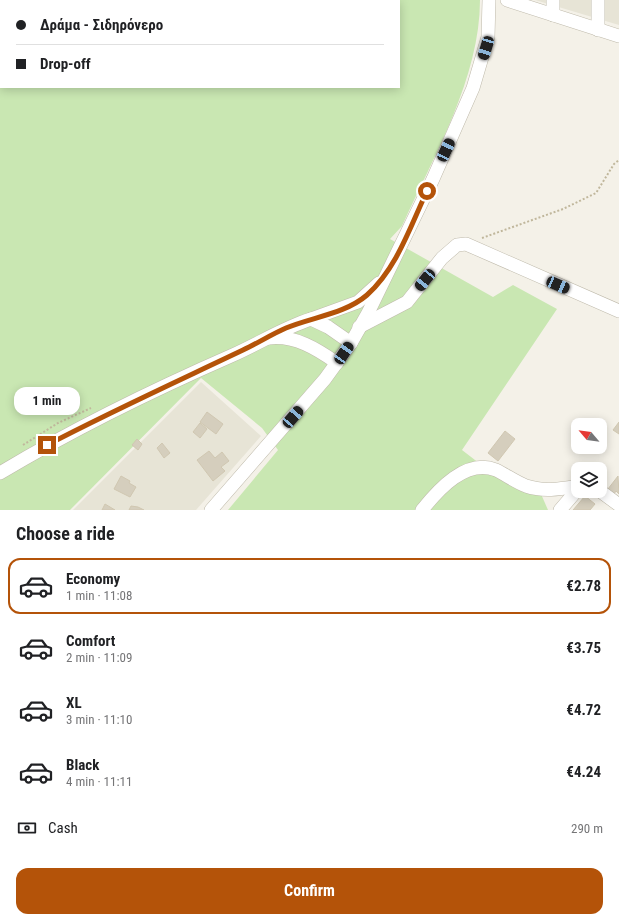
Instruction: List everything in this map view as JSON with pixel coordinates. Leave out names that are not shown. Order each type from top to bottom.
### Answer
[{"type":"street","points":[[211,510],[337,363],[351,343],[392,266],[473,88],[488,37],[489,3],[503,0]]},
{"type":"street","points":[[507,0],[619,36]]},
{"type":"street","points":[[553,0],[553,15]]},
{"type":"street","points":[[598,0],[598,30]]},
{"type":"street","points":[[359,327],[407,302],[442,258],[457,245],[466,244],[619,311]]},
{"type":"street","points":[[0,473],[47,445],[127,404],[269,338],[287,327],[346,307],[362,299],[377,285],[392,266]]},
{"type":"street","points":[[310,319],[328,326],[351,343]]},
{"type":"street","points":[[269,338],[284,338],[305,344],[337,363]]},
{"type":"street","points":[[422,510],[441,487],[458,475],[479,468],[494,470],[527,486],[552,491],[571,489]]},
{"type":"street","points":[[607,496],[619,505]]},
{"type":"street","points":[[560,510],[571,497]]},
{"type":"path","points":[[466,244],[563,208],[596,193],[614,164],[619,160]]},
{"type":"shaded area","points":[[535,0],[619,0],[619,25]]},
{"type":"shaded area","points":[[201,382],[261,436],[196,510],[73,510]]},
{"type":"green space","points":[[400,0],[480,0],[478,29],[464,87],[441,144],[402,226],[390,239],[493,297],[513,285],[557,309],[462,450],[501,480],[541,494],[548,510],[228,510],[278,450],[262,428],[201,378],[70,510],[0,510],[0,88],[400,88]]},
{"type":"building","points":[[207,412],[223,424],[216,434],[200,422]]},
{"type":"building","points":[[619,422],[619,434],[613,430]]},
{"type":"building","points":[[200,423],[207,429],[200,438],[193,432]]},
{"type":"building","points":[[505,431],[515,439],[498,461],[488,453]]},
{"type":"building","points":[[137,439],[142,444],[138,450],[132,445]]},
{"type":"building","points":[[162,443],[170,453],[164,458],[157,448]]},
{"type":"building","points":[[209,451],[215,458],[222,452],[229,461],[221,467],[225,471],[213,481],[197,460]]},
{"type":"building","points":[[121,476],[130,481],[129,483],[136,487],[130,497],[114,489]]},
{"type":"building","points":[[618,476],[619,494],[616,491],[614,494],[608,489]]},
{"type":"building","points":[[583,498],[588,498],[595,504],[590,510],[573,510]]},
{"type":"building","points":[[105,504],[115,510],[102,510]]},
{"type":"building","points":[[131,506],[138,507],[144,510],[129,510]]},
{"type":"route","points":[[47,445],[133,401],[269,338],[280,330],[358,302],[377,285],[392,266],[427,191]]}]
